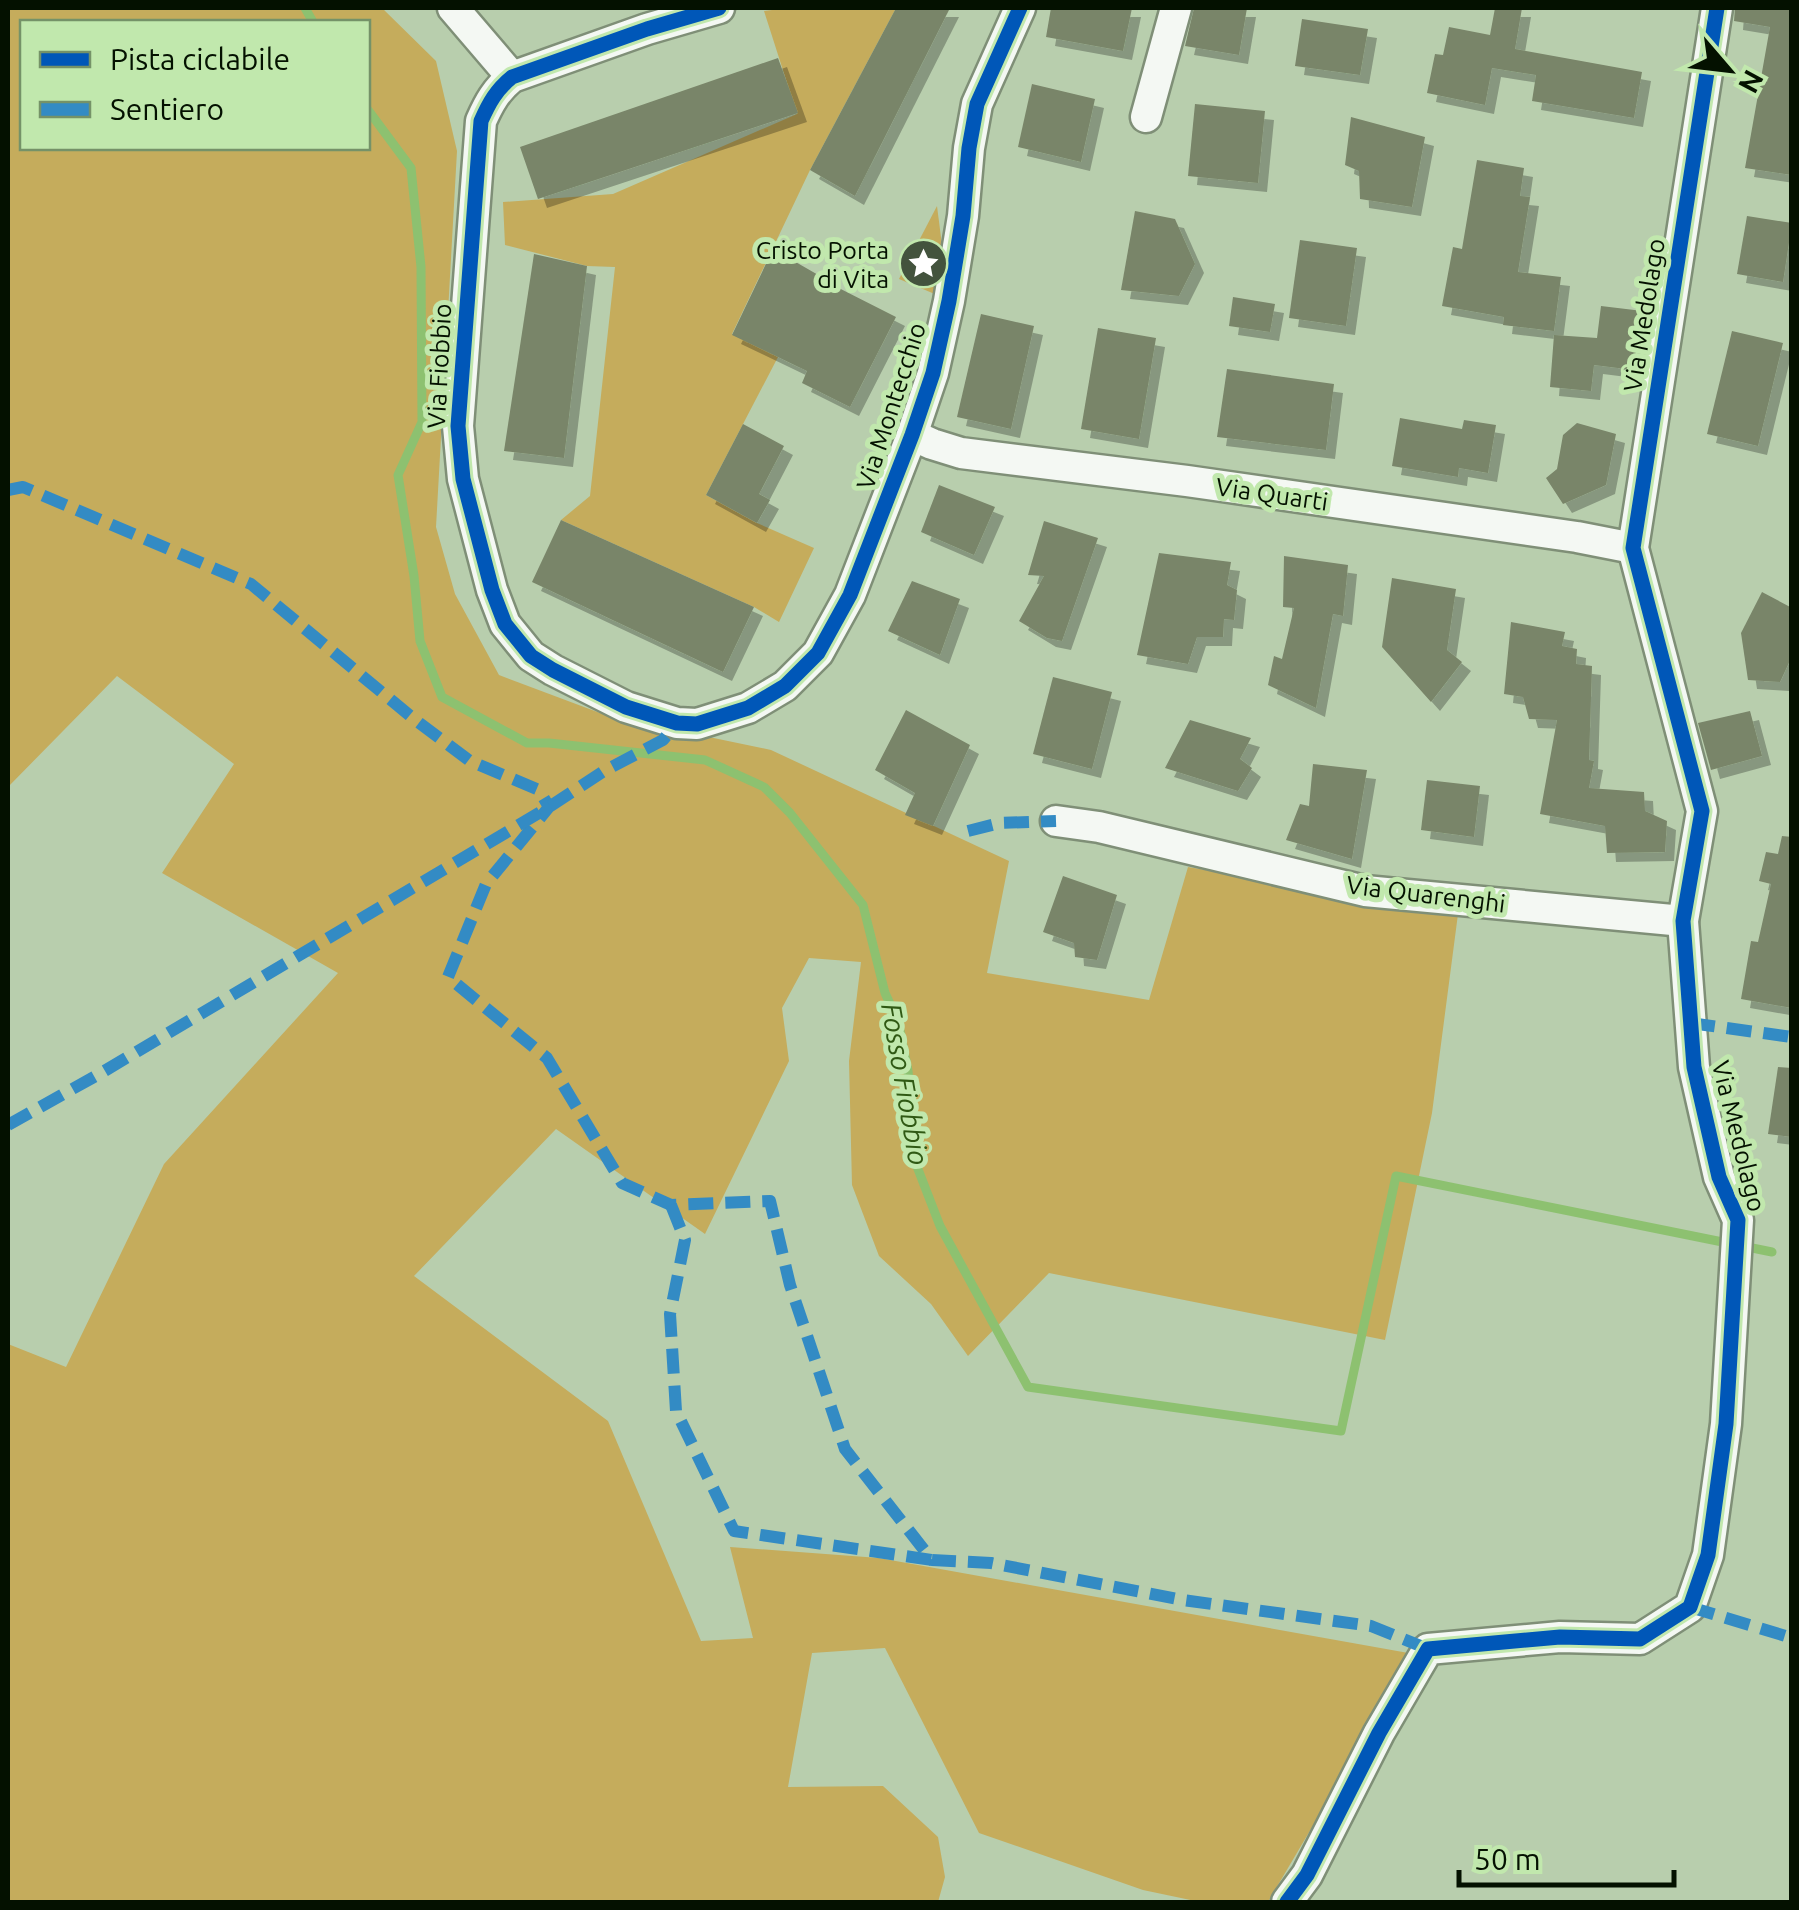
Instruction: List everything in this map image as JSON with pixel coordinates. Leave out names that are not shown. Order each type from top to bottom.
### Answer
[{"type":"street","points":[[453,8],[512,77],[663,16],[719,8]]},
{"type":"street","name":"Via Montecchio","points":[[677,723],[697,724],[748,708],[785,686],[818,653],[850,595],[933,373],[949,300],[977,104],[1020,8]]},
{"type":"street","points":[[1146,117],[1176,8]]},
{"type":"street","name":"Via Medolago","points":[[1288,1902],[1307,1875],[1428,1648],[1560,1637],[1640,1639],[1690,1607],[1708,1555],[1726,1424],[1738,1220],[1719,1177],[1694,1067],[1684,920],[1702,812],[1633,548],[1717,8]]},
{"type":"street","name":"Via Fiobbio","points":[[512,77],[499,87],[481,120],[458,426],[462,479],[505,624],[532,656],[626,707],[677,723]]},
{"type":"street","name":"Via Quarti","points":[[912,435],[962,452],[1633,548]]},
{"type":"street","name":"Via Quarenghi","points":[[1056,821],[1099,827],[1365,891],[1684,920]]},
{"type":"shaded area","points":[[8,8],[382,8],[436,61],[457,151],[436,527],[455,594],[499,675],[608,716],[771,750],[1009,861],[987,973],[1149,1000],[1188,867],[1458,914],[1432,1113],[1385,1340],[1049,1273],[968,1356],[931,1304],[879,1256],[852,1185],[849,1061],[861,962],[809,958],[782,1008],[789,1061],[705,1234],[556,1129],[414,1276],[608,1421],[701,1641],[753,1638],[730,1547],[879,1558],[1414,1654],[1268,1902],[1200,1902],[1143,1890],[979,1833],[885,1648],[812,1653],[788,1787],[883,1786],[938,1837],[945,1877],[938,1902],[8,1902],[8,1344],[66,1367],[164,1164],[338,973],[162,873],[234,764],[117,676],[8,787]]},
{"type":"shaded area","points":[[896,8],[810,170],[732,334],[778,357],[706,495],[814,548],[779,622],[561,520],[590,496],[615,267],[587,266],[505,245],[503,202],[613,194],[797,114],[764,11]]},
{"type":"shaded area","points":[[937,206],[949,300],[899,279]]},
{"type":"building","points":[[896,8],[950,8],[855,196],[810,170]]},
{"type":"building","points":[[1051,8],[1132,8],[1123,51],[1046,37]]},
{"type":"building","points":[[1194,8],[1247,8],[1239,55],[1185,46]]},
{"type":"building","points":[[1495,8],[1522,8],[1515,49],[1642,72],[1634,118],[1532,101],[1536,75],[1492,68],[1485,105],[1427,93],[1435,54],[1443,55],[1449,27],[1490,35]]},
{"type":"building","points":[[1735,8],[1792,8],[1792,175],[1745,168],[1770,27],[1734,21]]},
{"type":"building","points":[[1302,19],[1368,29],[1360,75],[1295,66]]},
{"type":"building","points":[[778,58],[798,113],[538,199],[520,147]]},
{"type":"building","points":[[1032,84],[1095,99],[1081,162],[1018,147]]},
{"type":"building","points":[[1195,104],[1265,111],[1258,183],[1188,176]]},
{"type":"building","points":[[1351,117],[1425,137],[1412,207],[1360,199],[1359,171],[1345,165]]},
{"type":"building","points":[[1477,160],[1524,168],[1520,196],[1530,197],[1518,272],[1561,277],[1554,331],[1503,325],[1504,317],[1442,306],[1453,247],[1462,249]]},
{"type":"building","points":[[1135,211],[1175,219],[1195,264],[1179,296],[1121,290]]},
{"type":"building","points":[[1747,216],[1792,223],[1783,282],[1737,274]]},
{"type":"building","points":[[1300,240],[1357,248],[1346,326],[1289,318]]},
{"type":"building","points":[[773,249],[819,278],[896,317],[850,407],[802,383],[807,371],[732,335]]},
{"type":"building","points":[[534,254],[587,266],[564,458],[504,451]]},
{"type":"building","points":[[1233,297],[1275,304],[1270,332],[1229,326]]},
{"type":"building","points":[[1601,306],[1651,312],[1642,371],[1594,365],[1591,391],[1550,387],[1554,335],[1597,338]]},
{"type":"building","points":[[981,314],[1034,326],[1011,429],[957,417]]},
{"type":"building","points":[[1098,328],[1156,338],[1139,439],[1081,429]]},
{"type":"building","points":[[1732,331],[1783,343],[1758,446],[1707,434]]},
{"type":"building","points":[[1227,369],[1334,384],[1326,450],[1217,437]]},
{"type":"building","points":[[1400,418],[1462,429],[1464,420],[1496,425],[1488,473],[1459,468],[1458,477],[1392,466]]},
{"type":"building","points":[[1577,423],[1616,434],[1606,485],[1563,504],[1546,478],[1557,469],[1563,435]]},
{"type":"building","points":[[743,424],[784,446],[759,494],[770,500],[757,523],[706,495]]},
{"type":"building","points":[[939,485],[995,507],[974,555],[921,532]]},
{"type":"building","points":[[561,520],[754,607],[723,672],[532,582]]},
{"type":"building","points":[[1044,521],[1098,538],[1062,641],[1047,638],[1019,621],[1044,576],[1028,575]]},
{"type":"building","points":[[1159,553],[1231,562],[1227,585],[1237,590],[1234,620],[1224,619],[1223,637],[1197,637],[1188,664],[1137,655]]},
{"type":"building","points":[[1284,556],[1348,565],[1343,616],[1333,614],[1316,708],[1268,685],[1274,656],[1282,659],[1294,608],[1283,607]]},
{"type":"building","points":[[1392,578],[1456,589],[1447,650],[1462,662],[1431,702],[1382,647]]},
{"type":"building","points":[[912,581],[960,599],[940,655],[888,631]]},
{"type":"building","points":[[1762,592],[1792,608],[1792,656],[1780,682],[1748,680],[1741,633]]},
{"type":"building","points":[[1511,622],[1565,632],[1562,646],[1577,649],[1576,664],[1592,666],[1589,760],[1594,761],[1589,788],[1644,792],[1645,811],[1667,821],[1665,852],[1607,853],[1605,826],[1540,814],[1557,720],[1529,719],[1523,697],[1504,694]]},
{"type":"building","points":[[1053,677],[1112,692],[1092,769],[1033,754]]},
{"type":"building","points":[[906,710],[970,745],[933,826],[905,815],[915,793],[875,770]]},
{"type":"building","points":[[1750,711],[1762,756],[1711,770],[1698,723]]},
{"type":"building","points":[[1190,720],[1251,738],[1240,759],[1252,768],[1238,791],[1165,768]]},
{"type":"building","points":[[1313,764],[1367,770],[1352,859],[1286,840],[1300,804],[1309,806]]},
{"type":"building","points":[[1427,780],[1480,786],[1474,837],[1421,830]]},
{"type":"building","points":[[1782,836],[1792,837],[1792,1008],[1741,999],[1751,941],[1758,942],[1771,884],[1759,881],[1766,852],[1778,854]]},
{"type":"building","points":[[1063,876],[1117,895],[1097,960],[1075,957],[1074,943],[1043,932]]},
{"type":"building","points":[[1778,1067],[1792,1068],[1792,1137],[1768,1134]]},
{"type":"waterway","name":"Fosso Fiobbio","points":[[305,8],[312,20]]},
{"type":"waterway","name":"Fosso Fiobbio","points":[[370,113],[411,168],[421,267],[422,422],[398,475],[420,641],[442,697],[527,743],[705,760],[764,787],[790,813],[863,905],[885,993],[898,1021],[908,1071],[916,1164],[940,1226],[1028,1387],[1341,1431],[1396,1176],[1772,1252]]},
{"type":"marked path","points":[[8,490],[23,487],[251,584],[470,761],[539,790],[549,807],[486,884],[448,977],[547,1058],[622,1183],[671,1205],[770,1201],[790,1285],[845,1449],[932,1560],[991,1563],[1183,1600],[1371,1626],[1428,1649]]},
{"type":"marked path","points":[[8,1125],[604,771],[663,740],[677,723]]},
{"type":"marked path","points":[[968,831],[1000,823],[1056,821]]},
{"type":"marked path","points":[[1690,1023],[1792,1037]]},
{"type":"marked path","points":[[671,1205],[685,1240],[670,1314],[676,1411],[734,1531],[932,1560]]},
{"type":"marked path","points":[[1690,1607],[1792,1638]]},
{"type":"cycle path","points":[[719,8],[512,77],[494,97],[481,121],[458,426],[463,479],[492,590],[505,624],[531,656],[553,670],[626,707],[677,723],[697,724],[748,708],[785,686],[818,653],[850,595],[933,373],[963,216],[977,104],[1020,8]]},
{"type":"cycle path","points":[[1287,1902],[1307,1875],[1379,1733],[1428,1649],[1560,1637],[1640,1639],[1690,1607],[1708,1555],[1726,1424],[1738,1220],[1719,1177],[1694,1067],[1683,921],[1702,811],[1633,548],[1717,8]]},
{"type":"place","name":"Cristo Porta di Vita","points":[[924,264]]}]
